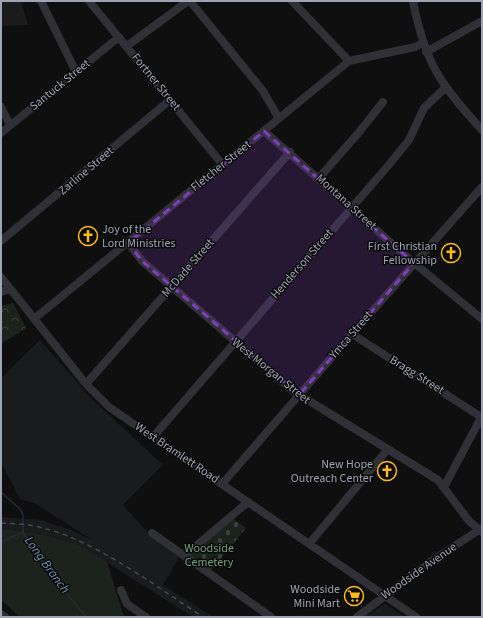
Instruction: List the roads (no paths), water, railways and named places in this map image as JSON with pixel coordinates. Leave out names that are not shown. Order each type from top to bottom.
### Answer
[{"type":"street","points":[[41,1],[76,72]]},
{"type":"street","name":"Fortner Street","points":[[89,1],[222,164]]},
{"type":"street","points":[[127,46],[189,1],[264,91],[278,117]]},
{"type":"street","points":[[292,1],[349,61]]},
{"type":"street","points":[[413,1],[423,44],[445,88],[480,125]]},
{"type":"street","points":[[426,52],[482,21]]},
{"type":"street","name":"Santuck Street","points":[[1,133],[119,36]]},
{"type":"street","name":"Fletcher Street","points":[[34,319],[264,131],[278,117],[349,61],[423,44]]},
{"type":"street","name":"Henderson Street","points":[[153,437],[234,341],[405,146],[424,108],[445,88]]},
{"type":"street","name":"Zarline Street","points":[[1,241],[170,100]]},
{"type":"street","points":[[319,178],[383,102]]},
{"type":"street","points":[[1,107],[10,125]]},
{"type":"street","name":"Montana Street","points":[[264,131],[352,206],[414,263],[482,319]]},
{"type":"street","name":"McDade Street","points":[[86,384],[290,152]]},
{"type":"street","name":"Ymca Street","points":[[222,484],[414,263],[482,188]]},
{"type":"street","name":"West Morgan Street","points":[[128,243],[142,261],[299,395],[430,474],[444,486],[469,521],[481,530]]},
{"type":"street","name":"West Bramlett Road","points":[[1,277],[86,384],[109,407],[416,617]]},
{"type":"street","points":[[1,292],[10,289]]},
{"type":"street","name":"Bragg Street","points":[[352,334],[482,416]]},
{"type":"street","points":[[444,486],[482,416]]},
{"type":"street","points":[[309,544],[388,449]]},
{"type":"street","points":[[184,556],[248,502]]},
{"type":"street","name":"Woodside Avenue","points":[[357,617],[384,596],[481,530]]},
{"type":"street","points":[[152,533],[271,617]]},
{"type":"street","points":[[121,590],[127,604],[146,617]]},
{"type":"street","points":[[1,614],[5,617]]},
{"type":"waterway","name":"Long Branch","points":[[1,492],[21,510],[23,515],[23,532],[49,572],[86,617]]},
{"type":"waterway","points":[[1,542],[23,532]]},
{"type":"railway","points":[[1,523],[22,524],[38,527],[63,534],[84,543],[126,566],[203,617]]},
{"type":"place","name":"Joy of the Lord Ministries","points":[[88,236]]},
{"type":"place","name":"First Christian Fellowship","points":[[451,253]]},
{"type":"place","name":"New Hope Outreach Center","points":[[387,471]]},
{"type":"place","name":"Woodside Mini Mart","points":[[354,596]]},
{"type":"park label","name":"Woodside Cemetery","points":[[209,555]]}]
